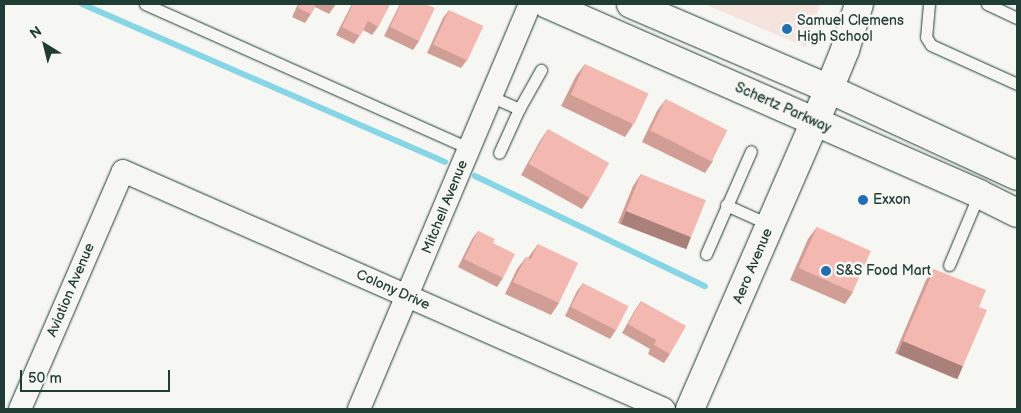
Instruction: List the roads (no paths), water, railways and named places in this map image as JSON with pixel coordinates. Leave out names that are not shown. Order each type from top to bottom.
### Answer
[{"type":"main road","name":"Schertz Parkway","points":[[548,4],[979,194],[1017,214]]},
{"type":"main road","points":[[632,4],[829,89],[1017,176]]},
{"type":"main road","name":"Aero Avenue","points":[[690,409],[829,89],[845,50],[859,4]]},
{"type":"street","name":"Mitchell Avenue","points":[[359,409],[408,297],[468,148],[530,4]]},
{"type":"street","name":"Colony Drive","points":[[123,171],[664,409]]},
{"type":"street","name":"Aviation Avenue","points":[[20,409],[123,171]]},
{"type":"lane","points":[[145,4],[468,148]]},
{"type":"lane","points":[[929,4],[926,37],[931,45],[1017,84]]},
{"type":"lane","points":[[987,4],[1017,18]]},
{"type":"lane","points":[[499,152],[519,109],[541,70]]},
{"type":"lane","points":[[490,96],[519,109]]},
{"type":"lane","points":[[706,254],[726,205],[752,151]]},
{"type":"lane","points":[[949,265],[979,194]]},
{"type":"lane","points":[[726,205],[770,226]]},
{"type":"waterway","points":[[82,4],[445,162]]},
{"type":"waterway","points":[[475,176],[705,286]]},
{"type":"place","name":"Samuel Clemens High School","points":[[787,29]]},
{"type":"place","name":"Exxon","points":[[863,200]]},
{"type":"place","name":"S&S Food Mart","points":[[826,271]]}]
